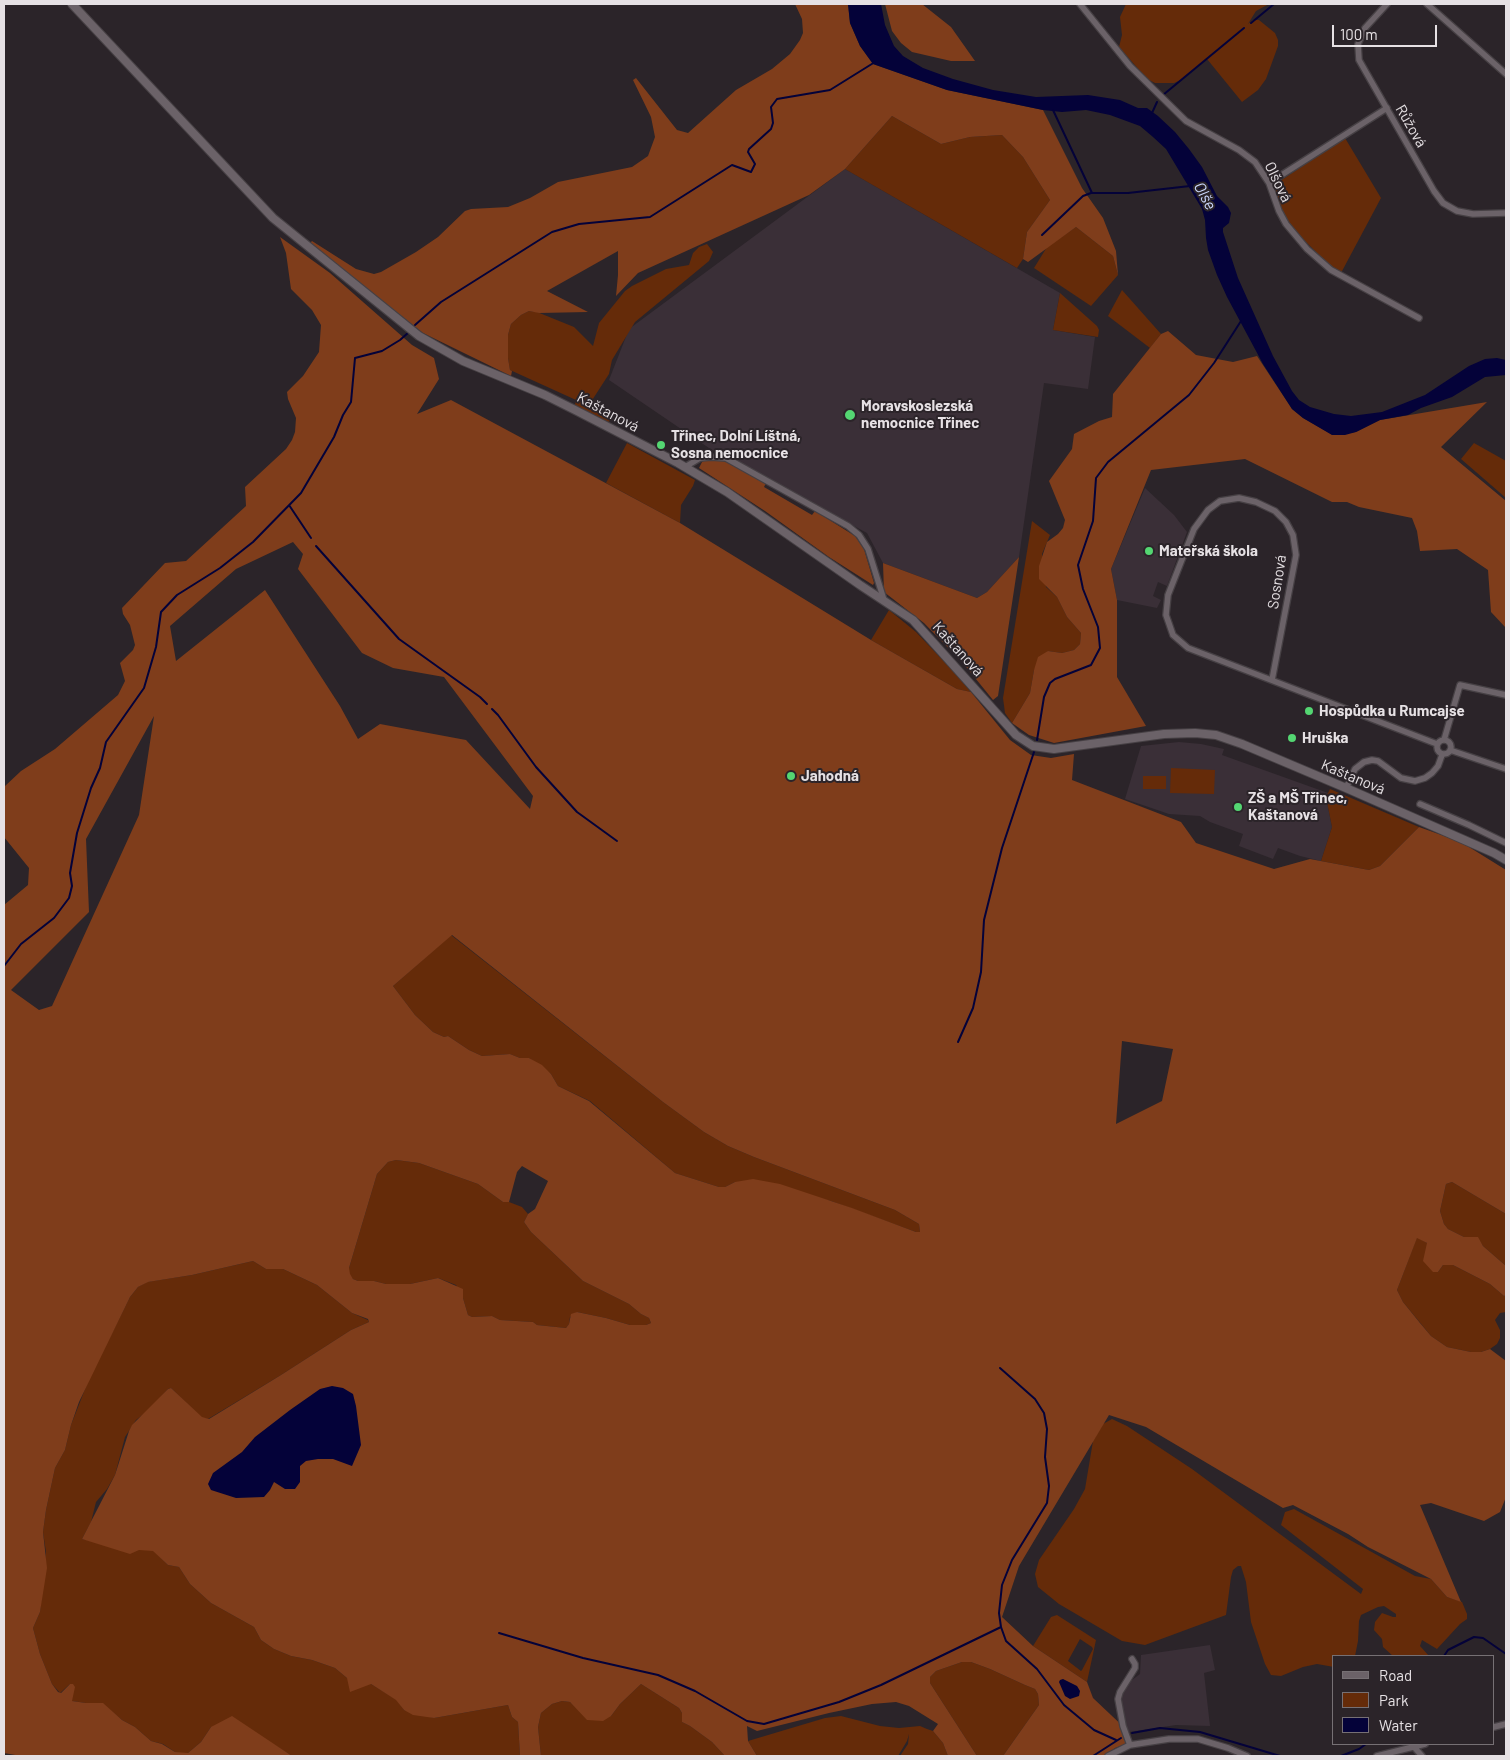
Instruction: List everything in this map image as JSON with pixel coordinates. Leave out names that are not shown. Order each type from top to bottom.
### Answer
[{"type":"street","name":"Kaštanová","points":[[72,4],[273,218],[419,336],[463,361],[545,395],[684,467],[727,492],[913,620],[1016,735],[1033,746],[1054,749],[1164,734],[1195,733],[1216,735],[1346,788],[1506,860]]},
{"type":"street","name":"Olšová","points":[[1080,4],[1130,66],[1186,120],[1239,150],[1256,162],[1269,183],[1286,224],[1307,249],[1331,270],[1419,318]]},
{"type":"street","name":"Růžová","points":[[1387,4],[1365,28],[1358,44],[1359,60],[1443,203],[1457,211],[1473,214],[1506,213]]},
{"type":"street","points":[[1427,4],[1506,74]]},
{"type":"street","points":[[1269,183],[1387,108]]},
{"type":"street","points":[[684,467],[700,458],[726,458],[848,526],[859,535],[868,549],[884,600]]},
{"type":"street","name":"Sosnová","points":[[1272,680],[1296,555],[1293,535],[1286,522],[1275,511],[1256,502],[1239,498],[1220,501],[1208,510],[1194,529],[1168,595],[1166,615],[1173,635],[1188,648],[1437,744]]},
{"type":"street","points":[[1444,740],[1460,685],[1506,695]]},
{"type":"street","points":[[1442,755],[1437,748],[1437,744],[1440,740],[1444,740]]},
{"type":"street","points":[[1444,740],[1448,743],[1450,750]]},
{"type":"street","points":[[1442,755],[1448,754],[1450,750]]},
{"type":"street","points":[[1450,750],[1506,769]]},
{"type":"street","points":[[1346,788],[1355,769],[1364,762],[1378,761],[1399,777],[1415,781],[1425,778],[1432,773],[1438,766],[1442,755]]},
{"type":"street","points":[[1420,804],[1506,843]]},
{"type":"street","points":[[1130,1745],[1123,1726],[1118,1699],[1120,1692],[1135,1668],[1132,1659]]},
{"type":"street","points":[[1108,1756],[1130,1745],[1169,1739],[1198,1739],[1248,1756]]},
{"type":"street","points":[[1377,1756],[1420,1745]]},
{"type":"street","points":[[1414,1746],[1422,1756]]},
{"type":"shaded area","points":[[795,4],[848,4],[850,23],[860,46],[873,64],[947,90],[1043,110],[1082,188],[1103,218],[1116,251],[1118,275],[1113,256],[1076,227],[1028,262],[1023,259],[1027,232],[1050,200],[1023,157],[1002,135],[970,137],[941,144],[892,116],[845,169],[809,195],[638,273],[616,296],[618,251],[547,291],[588,312],[539,313],[529,311],[521,315],[511,324],[508,335],[508,358],[510,370],[512,371],[511,376],[423,333],[309,244],[312,241],[356,269],[374,274],[416,252],[438,237],[465,211],[508,207],[530,198],[558,182],[632,167],[648,156],[655,137],[651,117],[633,80],[636,78],[677,130],[688,133],[736,90],[772,69],[790,54],[803,33],[802,19]]},
{"type":"shaded area","points":[[885,4],[922,4],[951,27],[975,61],[951,61],[912,52],[901,43],[892,31]]},
{"type":"shaded area","name":"Moravskoslezská nemocnice Třinec","points":[[845,169],[1060,293],[1053,330],[1095,337],[1088,389],[1044,383],[1019,557],[987,592],[977,598],[883,563],[867,533],[709,448],[609,380],[629,329]]},
{"type":"shaded area","points":[[280,237],[330,273],[412,345],[434,358],[439,379],[417,414],[451,400],[680,523],[871,640],[957,689],[971,692],[1010,740],[1031,755],[1051,758],[1074,754],[1072,780],[1181,822],[1196,843],[1274,869],[1310,859],[1369,870],[1380,866],[1419,827],[1461,842],[1506,870],[1506,1214],[1452,1182],[1446,1184],[1440,1211],[1444,1224],[1448,1229],[1464,1237],[1478,1237],[1483,1246],[1506,1266],[1506,1295],[1504,1296],[1490,1284],[1453,1265],[1443,1265],[1438,1272],[1433,1272],[1423,1261],[1427,1243],[1417,1238],[1397,1290],[1403,1302],[1431,1336],[1447,1347],[1471,1352],[1481,1352],[1490,1349],[1506,1361],[1506,1497],[1500,1512],[1484,1521],[1431,1503],[1420,1505],[1461,1602],[1447,1597],[1431,1579],[1368,1547],[1348,1534],[1293,1505],[1283,1508],[1146,1427],[1109,1415],[1019,1566],[1002,1617],[1033,1646],[1087,1682],[1093,1698],[1129,1732],[1126,1744],[1115,1748],[1104,1756],[1003,1756],[1039,1705],[1038,1694],[1035,1689],[990,1669],[971,1662],[962,1662],[936,1671],[930,1677],[930,1683],[977,1756],[948,1756],[943,1743],[933,1731],[938,1724],[909,1706],[896,1702],[872,1704],[757,1731],[747,1726],[748,1741],[757,1756],[725,1756],[712,1742],[682,1722],[682,1713],[679,1708],[641,1684],[620,1704],[611,1716],[603,1721],[587,1720],[570,1702],[562,1701],[552,1704],[541,1713],[538,1727],[541,1756],[520,1756],[518,1722],[512,1717],[508,1705],[434,1718],[413,1715],[404,1710],[396,1700],[371,1684],[350,1692],[347,1678],[335,1668],[312,1660],[291,1656],[274,1649],[261,1640],[254,1627],[211,1603],[190,1584],[179,1567],[168,1565],[153,1551],[139,1550],[130,1554],[82,1539],[115,1475],[132,1425],[168,1389],[171,1388],[202,1417],[209,1419],[351,1330],[369,1322],[368,1319],[352,1313],[317,1285],[283,1269],[266,1269],[253,1261],[192,1275],[148,1282],[138,1287],[130,1297],[79,1402],[65,1450],[55,1468],[43,1532],[47,1568],[40,1612],[33,1628],[40,1654],[52,1684],[58,1692],[61,1693],[70,1684],[73,1684],[75,1687],[72,1701],[103,1703],[122,1720],[135,1727],[151,1741],[162,1744],[175,1752],[188,1753],[201,1742],[211,1727],[232,1716],[292,1756],[21,1756],[4,1753],[4,905],[28,885],[29,868],[4,837],[4,787],[21,771],[55,749],[118,695],[125,681],[120,663],[133,650],[135,645],[130,625],[123,614],[122,608],[165,563],[186,561],[246,506],[245,487],[286,449],[292,440],[295,432],[296,418],[287,392],[303,376],[319,352],[321,325],[312,310],[291,289],[286,253]],"holes":[[[293,542],[303,554],[298,569],[362,653],[393,668],[444,677],[533,796],[530,809],[466,740],[380,724],[358,739],[340,706],[265,590],[176,661],[170,626],[236,569]],[[154,716],[139,815],[52,1006],[39,1010],[11,990],[89,912],[86,839]],[[452,935],[663,1102],[704,1132],[728,1146],[754,1157],[895,1210],[919,1224],[920,1232],[780,1184],[753,1179],[719,1187],[675,1173],[589,1101],[558,1086],[551,1074],[542,1065],[529,1058],[520,1058],[510,1054],[482,1056],[448,1036],[444,1037],[433,1032],[415,1015],[393,986]],[[1122,1041],[1173,1049],[1162,1101],[1116,1124]],[[396,1160],[419,1163],[478,1184],[503,1202],[509,1202],[517,1172],[522,1166],[548,1181],[535,1209],[528,1214],[524,1222],[531,1232],[583,1281],[629,1304],[649,1318],[651,1323],[646,1325],[630,1325],[577,1312],[571,1314],[566,1328],[537,1325],[533,1322],[500,1320],[492,1316],[472,1317],[468,1315],[463,1298],[463,1289],[438,1278],[410,1284],[386,1284],[353,1279],[349,1268],[377,1174],[388,1162]]]},
{"type":"shaded area","points":[[1168,331],[1196,355],[1233,362],[1257,356],[1292,409],[1303,418],[1333,435],[1356,432],[1380,420],[1487,402],[1441,447],[1506,501],[1506,628],[1491,612],[1488,570],[1457,549],[1420,551],[1417,531],[1412,518],[1359,507],[1347,502],[1332,502],[1245,459],[1151,470],[1111,569],[1117,600],[1117,677],[1146,726],[1054,743],[1029,735],[1012,723],[1030,693],[1038,657],[1048,651],[1062,653],[1074,650],[1080,644],[1081,633],[1067,617],[1057,597],[1039,579],[1039,566],[1047,542],[1063,528],[1065,520],[1049,481],[1072,449],[1074,434],[1099,421],[1112,417],[1113,394],[1161,334]]},
{"type":"shaded area","points":[[705,460],[722,460],[729,463],[766,483],[764,487],[812,515],[815,511],[855,536],[864,549],[873,585],[699,468]]},
{"type":"shaded area","name":"Mateřská škola","points":[[1145,488],[1174,515],[1187,532],[1167,586],[1158,582],[1153,596],[1161,600],[1157,608],[1117,600],[1111,569]]},
{"type":"shaded area","points":[[1019,557],[998,696],[993,700],[963,663],[924,623],[884,592],[883,563],[977,598],[987,592]]},
{"type":"shaded area","name":"ZŠ a MŠ Třinec, Kaštanová","points":[[1179,742],[1224,749],[1222,755],[1328,793],[1326,797],[1332,827],[1321,861],[1278,848],[1273,859],[1239,846],[1243,834],[1210,822],[1200,816],[1169,814],[1125,799],[1141,746]]},
{"type":"shaded area","points":[[1210,1645],[1215,1670],[1204,1673],[1210,1726],[1176,1725],[1129,1732],[1119,1702],[1124,1686],[1140,1674],[1141,1655]]},
{"type":"green space","points":[[1126,4],[1269,4],[1256,11],[1248,24],[1253,20],[1259,20],[1275,33],[1278,40],[1278,46],[1266,79],[1258,90],[1242,102],[1207,59],[1183,79],[1174,83],[1155,83],[1147,79],[1119,47],[1122,35],[1120,17]]},
{"type":"green space","points":[[892,116],[941,144],[970,137],[1002,135],[1023,157],[1050,200],[1027,232],[1023,259],[1017,268],[845,169]]},
{"type":"green space","points":[[1345,138],[1381,198],[1341,273],[1330,266],[1288,224],[1281,212],[1274,190],[1280,181]]},
{"type":"green space","points":[[1076,227],[1113,256],[1118,275],[1091,306],[1034,268],[1047,247]]},
{"type":"green space","points":[[707,244],[713,252],[709,261],[635,322],[612,360],[609,374],[589,405],[614,419],[608,422],[575,405],[576,400],[510,370],[508,335],[511,324],[521,315],[529,311],[537,312],[574,327],[593,346],[599,323],[625,291],[666,269],[689,265],[693,253],[699,247]]},
{"type":"green space","points":[[1122,290],[1161,334],[1150,348],[1108,316]]},
{"type":"green space","points":[[1060,293],[1097,326],[1099,330],[1098,337],[1053,330]]},
{"type":"green space","points":[[627,443],[695,480],[681,505],[680,523],[606,483]]},
{"type":"green space","points":[[1474,443],[1506,461],[1506,498],[1461,459]]},
{"type":"green space","points":[[1032,521],[1050,535],[1042,554],[1046,587],[1057,597],[1067,617],[1081,633],[1080,644],[1074,650],[1062,653],[1048,651],[1034,670],[1030,693],[1012,723],[1005,713],[1003,698]]},
{"type":"green space","points":[[889,610],[916,632],[971,692],[957,689],[871,640]]},
{"type":"green space","points":[[1171,768],[1215,770],[1214,794],[1170,793]]},
{"type":"green space","points":[[1143,776],[1166,776],[1166,789],[1143,789]]},
{"type":"green space","points":[[1330,789],[1419,827],[1380,866],[1369,870],[1321,861],[1332,827],[1326,797]]},
{"type":"green space","points":[[451,935],[663,1102],[704,1132],[728,1146],[754,1157],[895,1210],[919,1224],[920,1232],[831,1201],[735,1182],[725,1187],[719,1187],[675,1173],[590,1101],[558,1086],[551,1074],[529,1058],[520,1058],[510,1054],[482,1056],[448,1036],[444,1037],[433,1032],[415,1015],[393,986]]},
{"type":"green space","points":[[396,1160],[419,1163],[478,1184],[503,1202],[509,1202],[522,1207],[528,1214],[524,1222],[531,1232],[583,1281],[629,1304],[649,1318],[651,1323],[646,1325],[630,1325],[577,1312],[570,1317],[566,1328],[537,1325],[533,1322],[500,1320],[492,1316],[472,1317],[468,1315],[463,1298],[456,1285],[438,1278],[410,1284],[386,1284],[353,1279],[349,1274],[349,1268],[377,1174],[388,1162]]},
{"type":"green space","points":[[1452,1182],[1506,1214],[1506,1266],[1483,1246],[1477,1237],[1464,1237],[1448,1229],[1444,1224],[1440,1211],[1446,1184]]},
{"type":"green space","points":[[1417,1237],[1427,1243],[1438,1272],[1443,1265],[1453,1265],[1490,1284],[1504,1296],[1506,1295],[1506,1312],[1500,1313],[1495,1320],[1500,1330],[1500,1338],[1497,1344],[1490,1349],[1481,1352],[1471,1352],[1447,1347],[1431,1336],[1403,1302],[1397,1290]]},
{"type":"green space","points":[[253,1261],[266,1269],[283,1269],[317,1285],[352,1313],[369,1322],[351,1330],[208,1419],[202,1418],[171,1388],[168,1389],[149,1410],[136,1420],[125,1437],[115,1475],[107,1489],[96,1502],[91,1522],[82,1539],[139,1550],[153,1550],[168,1565],[179,1567],[190,1584],[211,1603],[254,1627],[261,1640],[274,1649],[291,1656],[312,1660],[335,1668],[347,1678],[371,1684],[397,1700],[404,1710],[434,1718],[508,1705],[512,1717],[518,1722],[520,1756],[292,1756],[276,1746],[211,1727],[201,1742],[188,1753],[182,1754],[163,1744],[151,1741],[103,1704],[72,1701],[70,1684],[60,1693],[52,1684],[40,1654],[33,1628],[40,1612],[46,1552],[43,1532],[55,1468],[65,1450],[71,1425],[89,1379],[130,1297],[138,1287],[147,1282],[192,1275]]},
{"type":"green space","points":[[1112,1419],[1127,1426],[1192,1469],[1361,1594],[1363,1589],[1281,1525],[1285,1512],[1294,1509],[1415,1576],[1431,1579],[1447,1597],[1462,1602],[1467,1619],[1437,1649],[1422,1640],[1420,1646],[1428,1655],[1392,1655],[1383,1647],[1382,1639],[1374,1630],[1375,1622],[1382,1613],[1393,1617],[1396,1617],[1396,1614],[1384,1606],[1378,1607],[1361,1615],[1355,1655],[1332,1655],[1332,1667],[1317,1664],[1303,1667],[1281,1676],[1271,1675],[1265,1664],[1251,1622],[1246,1582],[1241,1566],[1238,1566],[1233,1570],[1231,1577],[1226,1615],[1145,1645],[1122,1641],[1059,1604],[1038,1587],[1035,1574],[1039,1560],[1074,1509],[1085,1489],[1093,1441],[1103,1424]]},
{"type":"green space","points":[[1057,1615],[1096,1640],[1087,1682],[1033,1646],[1051,1617]],"holes":[[[1080,1639],[1093,1649],[1081,1671],[1068,1661]]]},
{"type":"green space","points":[[962,1662],[971,1662],[990,1669],[1035,1689],[1038,1694],[1039,1705],[1003,1756],[977,1756],[930,1683],[930,1677],[936,1671]]},
{"type":"green space","points":[[641,1684],[679,1708],[682,1713],[682,1722],[712,1742],[725,1756],[541,1756],[538,1727],[541,1713],[552,1704],[562,1701],[570,1702],[585,1716],[611,1716],[620,1704]]},
{"type":"green space","points":[[841,1716],[880,1726],[899,1728],[920,1726],[933,1731],[943,1743],[948,1756],[900,1756],[908,1744],[909,1734],[898,1756],[757,1756],[748,1741],[825,1718]]},
{"type":"water","name":"Olše","points":[[848,4],[881,4],[885,25],[894,46],[903,56],[923,68],[953,79],[993,90],[1036,97],[1088,95],[1120,100],[1138,108],[1147,108],[1158,116],[1189,149],[1202,167],[1217,196],[1228,207],[1231,213],[1229,223],[1223,228],[1223,232],[1238,278],[1273,356],[1292,391],[1299,400],[1310,407],[1334,414],[1351,416],[1382,412],[1425,395],[1469,366],[1485,359],[1497,358],[1506,360],[1506,375],[1485,377],[1452,397],[1421,408],[1408,415],[1380,420],[1356,432],[1345,435],[1332,435],[1303,418],[1292,409],[1263,364],[1217,275],[1208,250],[1202,209],[1166,149],[1153,137],[1140,126],[1110,115],[1086,110],[1062,112],[1043,110],[947,90],[873,64],[860,46],[850,23]]},
{"type":"water","points":[[332,1386],[343,1388],[353,1394],[356,1406],[361,1445],[352,1466],[333,1459],[306,1461],[300,1466],[300,1482],[295,1489],[285,1489],[274,1482],[264,1497],[236,1498],[211,1490],[208,1484],[213,1473],[242,1452],[255,1437],[290,1410],[320,1389]]},
{"type":"water","points":[[1063,1679],[1077,1686],[1080,1691],[1079,1696],[1070,1699],[1065,1696],[1059,1682]]},
{"type":"waterway","points":[[1251,23],[1274,4]]},
{"type":"waterway","points":[[1163,95],[1244,28]]},
{"type":"waterway","points":[[415,325],[441,302],[552,232],[579,224],[650,217],[732,165],[751,172],[755,164],[748,152],[749,149],[771,129],[773,123],[771,107],[777,99],[830,90],[875,62]]},
{"type":"waterway","points":[[1152,113],[1157,102]]},
{"type":"waterway","name":"Olše","points":[[1053,110],[1092,193],[1128,193],[1190,186]]},
{"type":"waterway","points":[[1042,235],[1083,196],[1091,193]]},
{"type":"waterway","points":[[1037,740],[1044,697],[1050,683],[1055,679],[1091,665],[1100,648],[1098,627],[1083,589],[1078,565],[1093,521],[1096,478],[1108,462],[1189,395],[1214,363],[1241,321]]},
{"type":"waterway","points":[[4,966],[21,944],[54,918],[69,898],[72,886],[70,873],[77,833],[91,788],[100,768],[106,742],[144,688],[156,647],[161,612],[177,595],[220,568],[253,542],[301,493],[334,437],[343,415],[351,402],[355,358],[382,351],[409,332]]},
{"type":"waterway","points":[[289,505],[311,538]]},
{"type":"waterway","points":[[316,546],[399,639],[487,704]]},
{"type":"waterway","points":[[492,709],[536,767],[577,812],[617,841]]},
{"type":"waterway","points":[[958,1042],[973,1008],[981,972],[984,920],[1002,848],[1035,749]]},
{"type":"waterway","points":[[1000,1368],[1035,1399],[1044,1413],[1047,1429],[1045,1457],[1049,1486],[1047,1503],[1012,1560],[1002,1585],[999,1613],[1001,1627]]},
{"type":"waterway","points":[[499,1633],[583,1658],[658,1675],[695,1691],[747,1721],[764,1724],[839,1702],[881,1685],[1001,1627],[1006,1641],[1037,1669],[1064,1705],[1094,1730],[1116,1740]]},
{"type":"waterway","points":[[1445,1655],[1448,1650],[1474,1637],[1483,1638],[1506,1654]]},
{"type":"waterway","points":[[1132,1733],[1160,1728],[1200,1732],[1280,1756]]},
{"type":"waterway","points":[[1093,1756],[1121,1738]]},
{"type":"waterway","points":[[1341,1756],[1365,1745]]},
{"type":"place","name":"Moravskoslezská nemocnice Třinec","points":[[850,415]]},
{"type":"place","name":"Třinec, Dolní Líštná, Sosna nemocnice","points":[[661,445]]},
{"type":"place","name":"Mateřská škola","points":[[1149,551]]},
{"type":"place","name":"Hospůdka u Rumcajse","points":[[1309,711]]},
{"type":"place","name":"Hruška","points":[[1292,738]]},
{"type":"place","name":"Jahodná","points":[[791,776]]},
{"type":"place","name":"ZŠ a MŠ Třinec, Kaštanová","points":[[1238,807]]}]
